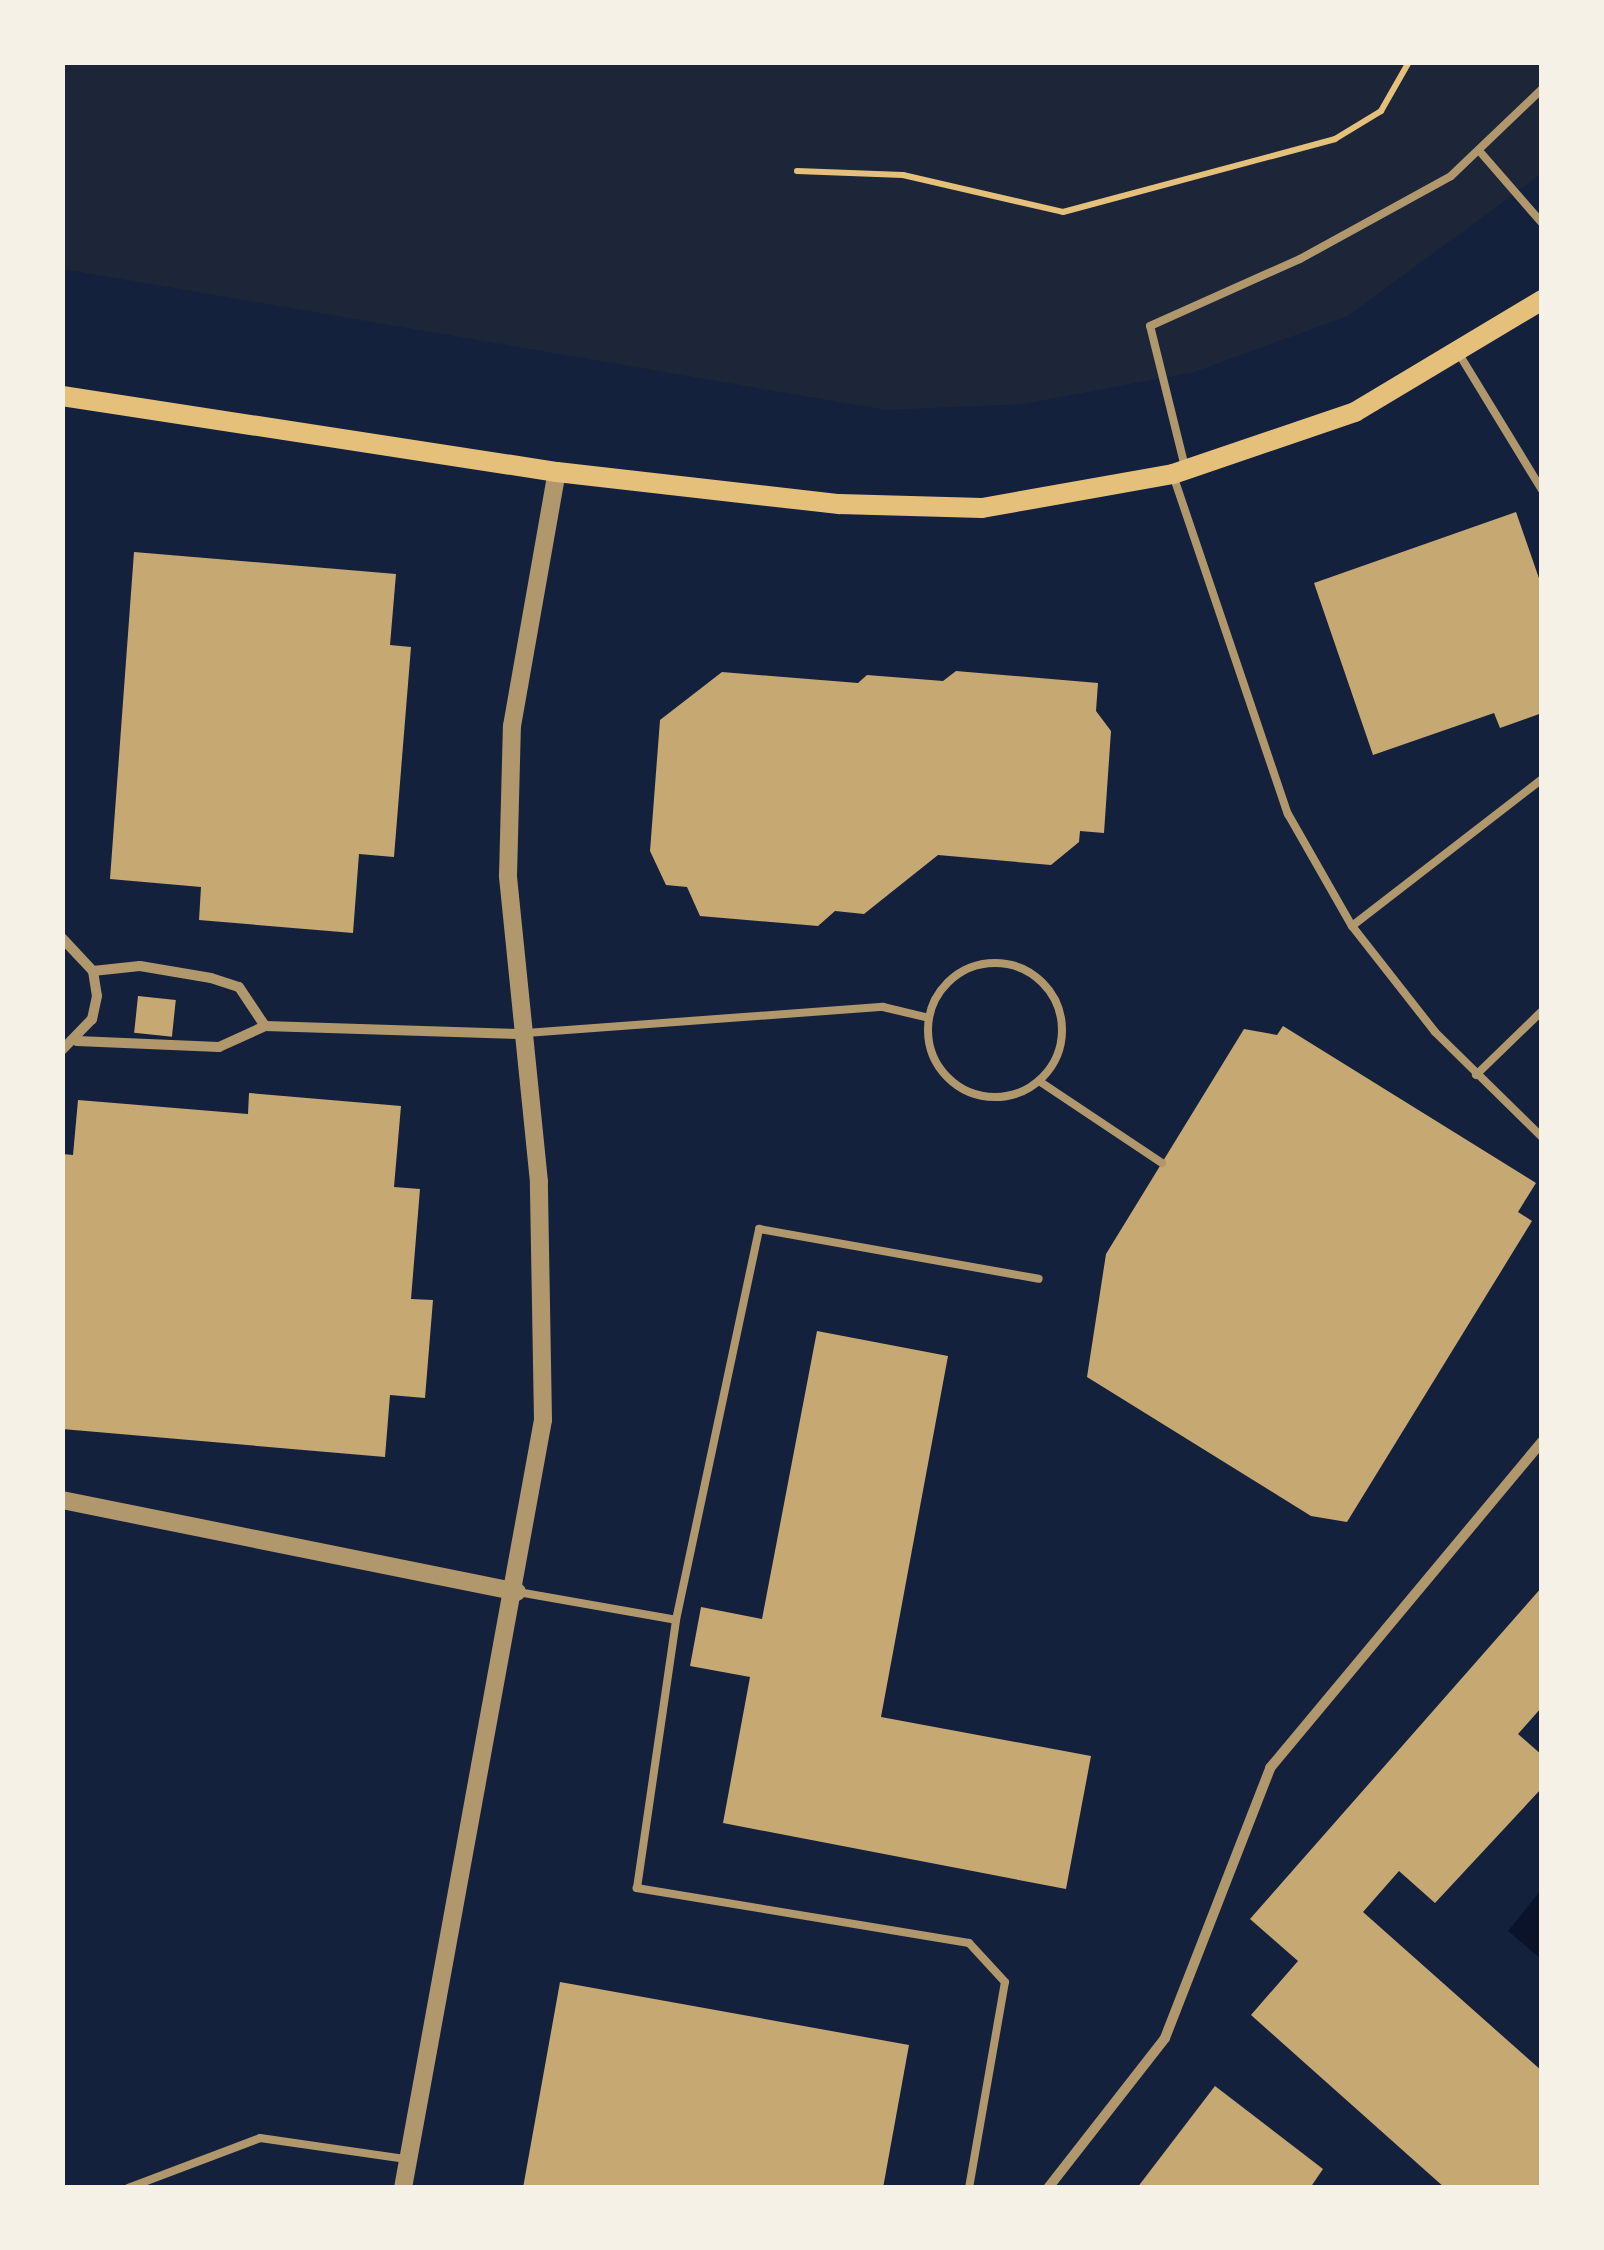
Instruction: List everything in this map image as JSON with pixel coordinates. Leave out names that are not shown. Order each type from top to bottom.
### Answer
[{"type":"main road","points":[[62,396],[558,472],[839,504],[982,508],[1179,472],[1355,412],[1459,354],[1542,300]]},
{"type":"street","points":[[403,2188],[517,1592],[543,1420],[539,1182],[508,876],[512,726],[558,472]]},
{"type":"street","points":[[62,938],[93,970],[92,1020],[77,1041],[62,1050]]},
{"type":"street","points":[[93,970],[140,966],[212,978],[239,987],[265,1026]]},
{"type":"street","points":[[77,1041],[219,1046],[265,1026],[522,1034]]},
{"type":"street","points":[[1048,2188],[1165,2038],[1270,1768],[1542,1442]]},
{"type":"street","points":[[62,1500],[517,1592]]},
{"type":"lane","points":[[1542,89],[1482,154],[1300,259],[1150,326],[1179,472],[1288,814],[1352,926],[1476,1075],[1542,1137]]},
{"type":"lane","points":[[1482,154],[1542,223]]},
{"type":"lane","points":[[1459,354],[1542,490]]},
{"type":"lane","points":[[1352,926],[1542,779]]},
{"type":"lane","points":[[1018,966],[1053,995],[1061,1018],[1058,1052],[1040,1081],[1002,1097],[962,1088],[934,1058],[929,1018],[962,972],[1018,966]]},
{"type":"lane","points":[[522,1034],[883,1007],[929,1018]]},
{"type":"lane","points":[[1476,1075],[1542,1011]]},
{"type":"lane","points":[[1040,1081],[1162,1163]]},
{"type":"lane","points":[[970,2188],[1006,1982],[970,1943],[637,1888],[676,1620],[759,1229],[1039,1280]]},
{"type":"lane","points":[[517,1592],[676,1620]]},
{"type":"lane","points":[[128,2188],[160,2183],[222,2149],[260,2138],[408,2160]]},
{"type":"lane","points":[[160,2183],[172,2188]]},
{"type":"path","points":[[797,171],[903,175],[1063,212],[1336,139],[1381,111],[1409,62]]},
{"type":"shaded area","points":[[62,63],[1541,63],[1541,174],[1348,316],[1194,372],[1023,404],[886,410],[63,269]]},
{"type":"shaded area","points":[[1541,1890],[1541,1959],[1508,1931]]},
{"type":"building","points":[[1516,512],[1542,587],[1542,713],[1500,728],[1494,713],[1373,755],[1314,583]]},
{"type":"building","points":[[134,552],[396,574],[390,645],[411,647],[394,857],[359,854],[353,933],[199,920],[201,887],[110,879]]},
{"type":"building","points":[[956,671],[1098,683],[1096,711],[1111,731],[1104,833],[1080,831],[1079,842],[1051,865],[938,855],[864,914],[835,911],[818,926],[700,916],[687,887],[666,885],[650,851],[660,720],[722,672],[858,683],[867,675],[943,681]]},
{"type":"building","points":[[138,996],[176,1000],[172,1037],[134,1033]]},
{"type":"building","points":[[1283,1026],[1536,1183],[1518,1212],[1532,1221],[1347,1522],[1311,1516],[1087,1377],[1106,1254],[1244,1029],[1277,1035]]},
{"type":"building","points":[[249,1093],[401,1106],[394,1187],[420,1189],[411,1299],[433,1300],[425,1398],[390,1395],[385,1457],[62,1429],[62,1154],[73,1155],[78,1100],[248,1114]]},
{"type":"building","points":[[817,1331],[948,1356],[881,1717],[1091,1756],[1066,1889],[723,1823],[750,1677],[690,1666],[701,1607],[762,1619]]},
{"type":"building","points":[[1542,1587],[1542,1707],[1518,1734],[1542,1755],[1542,1788],[1435,1903],[1399,1871],[1363,1912],[1542,2071],[1542,2186],[1445,2188],[1251,2015],[1298,1961],[1250,1919]]},
{"type":"building","points":[[560,1982],[909,2045],[883,2188],[523,2188]]},
{"type":"building","points":[[1215,2086],[1323,2169],[1310,2188],[1137,2188]]}]
